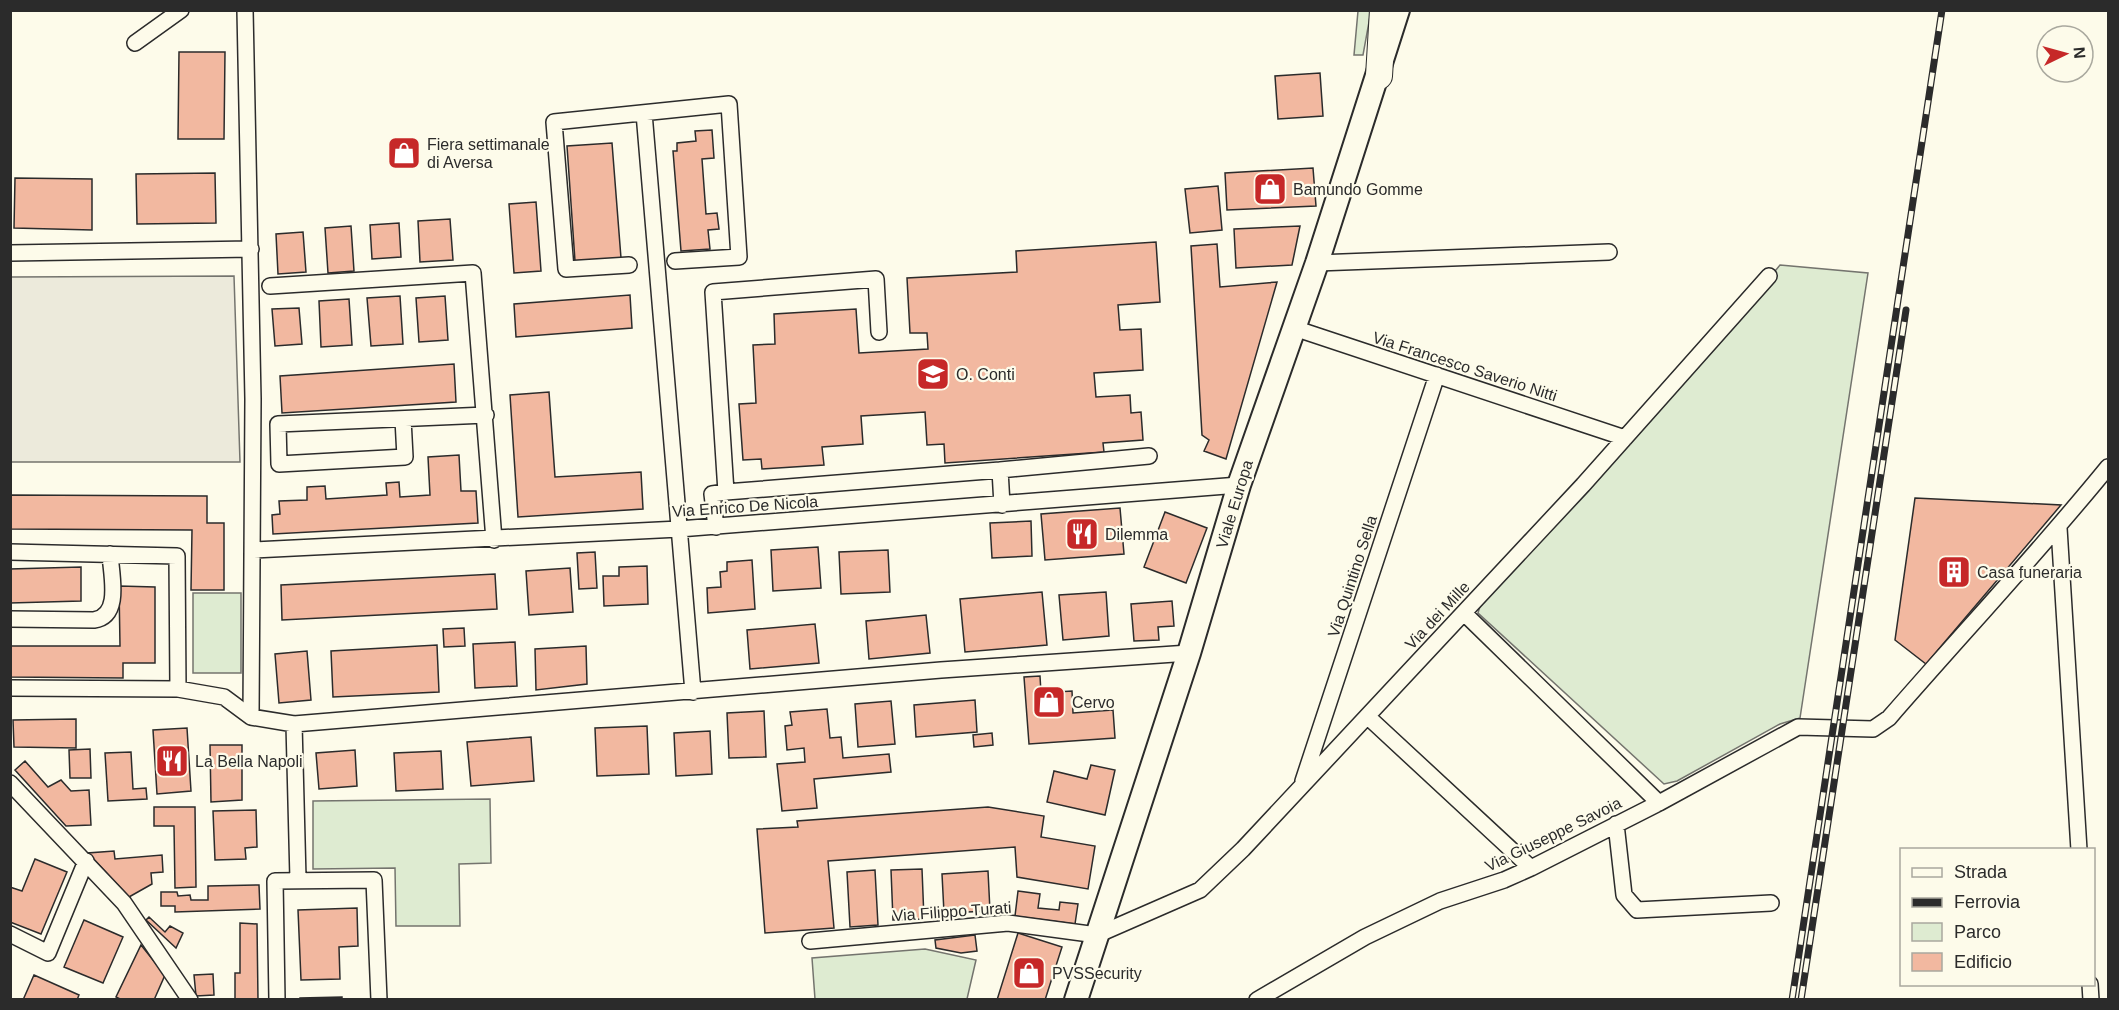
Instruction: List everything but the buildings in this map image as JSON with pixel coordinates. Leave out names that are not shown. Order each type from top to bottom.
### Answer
[{"type":"highway","points":[[1379,76],[1383,10]]},
{"type":"main road","name":"Viale Europa","points":[[1076,999],[1189,653],[1239,485],[1317,263],[1379,76],[1398,10]]},
{"type":"street","points":[[135,43],[181,10]]},
{"type":"street","points":[[244,10],[251,249],[252,717]]},
{"type":"street","points":[[629,265],[566,269],[554,122],[729,104],[739,257],[675,261]]},
{"type":"street","points":[[644,113],[693,692]]},
{"type":"street","points":[[10,253],[251,249]]},
{"type":"street","points":[[1317,263],[1609,252]]},
{"type":"street","points":[[270,286],[473,273],[486,415],[494,540]]},
{"type":"street","name":"Via dei Mille","points":[[1097,935],[1200,890],[1301,787],[1464,613],[1625,438],[1769,276]]},
{"type":"street","points":[[726,492],[713,292],[876,279],[879,332]]},
{"type":"street","name":"Via Francesco Saverio Nitti","points":[[1294,328],[1625,438]]},
{"type":"street","name":"Via Quintino Sella","points":[[1301,787],[1437,375]]},
{"type":"street","points":[[403,419],[405,457],[279,464],[278,424],[486,415]]},
{"type":"street","points":[[716,526],[711,494],[1149,456]]},
{"type":"street","points":[[2079,848],[2059,528],[2109,467]]},
{"type":"street","points":[[1000,470],[1002,505]]},
{"type":"street","name":"Via Enrico De Nicola","points":[[253,550],[494,540],[679,529],[1239,485]]},
{"type":"street","name":"Via Giuseppe Savoia","points":[[1257,999],[1365,937],[1440,901],[1504,880],[1530,868],[1798,727],[1874,729],[1889,718],[1994,597],[2059,528]]},
{"type":"street","points":[[10,552],[177,556],[178,689]]},
{"type":"street","points":[[10,619],[94,620],[105,616],[112,606],[110,554]]},
{"type":"street","points":[[1464,613],[1659,802]]},
{"type":"street","points":[[10,688],[178,689],[224,697],[252,717],[294,724],[941,670],[1189,653]]},
{"type":"street","points":[[1367,716],[1530,868]]},
{"type":"street","points":[[294,724],[298,879]]},
{"type":"street","points":[[10,783],[124,903],[190,999]]},
{"type":"street","points":[[1616,824],[1624,895],[1637,910],[1771,903]]},
{"type":"street","points":[[10,934],[48,953],[86,861]]},
{"type":"street","points":[[277,999],[275,881],[298,879],[374,880],[379,999]]},
{"type":"street","name":"Via Filippo Turati","points":[[810,941],[1008,922],[1097,935]]},
{"type":"green space","points":[[1358,11],[1371,11],[1363,55],[1354,55]]},
{"type":"green space","points":[[1780,265],[1868,273],[1800,718],[1780,724],[1677,781],[1664,784],[1478,613],[1480,606],[1685,380]]},
{"type":"green space","points":[[193,593],[241,593],[241,673],[193,673]]},
{"type":"green space","points":[[490,799],[491,863],[459,864],[460,926],[396,926],[395,868],[313,869],[313,801]]},
{"type":"green space","points":[[925,949],[976,960],[967,999],[815,999],[812,958]]},
{"type":"shaded area","points":[[234,276],[240,462],[11,462],[11,277]]},
{"type":"railway","points":[[1792,1000],[1942,10]]},
{"type":"railway","points":[[1801,1000],[1906,310]]},
{"type":"place","name":"Fiera settimanale di Aversa","points":[[404,153]]},
{"type":"place","name":"Bamundo Gomme","points":[[1270,189]]},
{"type":"place","name":"O. Conti","points":[[933,374]]},
{"type":"place","name":"Dilemma","points":[[1082,534]]},
{"type":"place","name":"Casa funeraria","points":[[1954,572]]},
{"type":"place","name":"Cervo","points":[[1049,702]]},
{"type":"place","name":"La Bella Napoli","points":[[172,761]]},
{"type":"place","name":"PVSSecurity","points":[[1029,973]]}]
